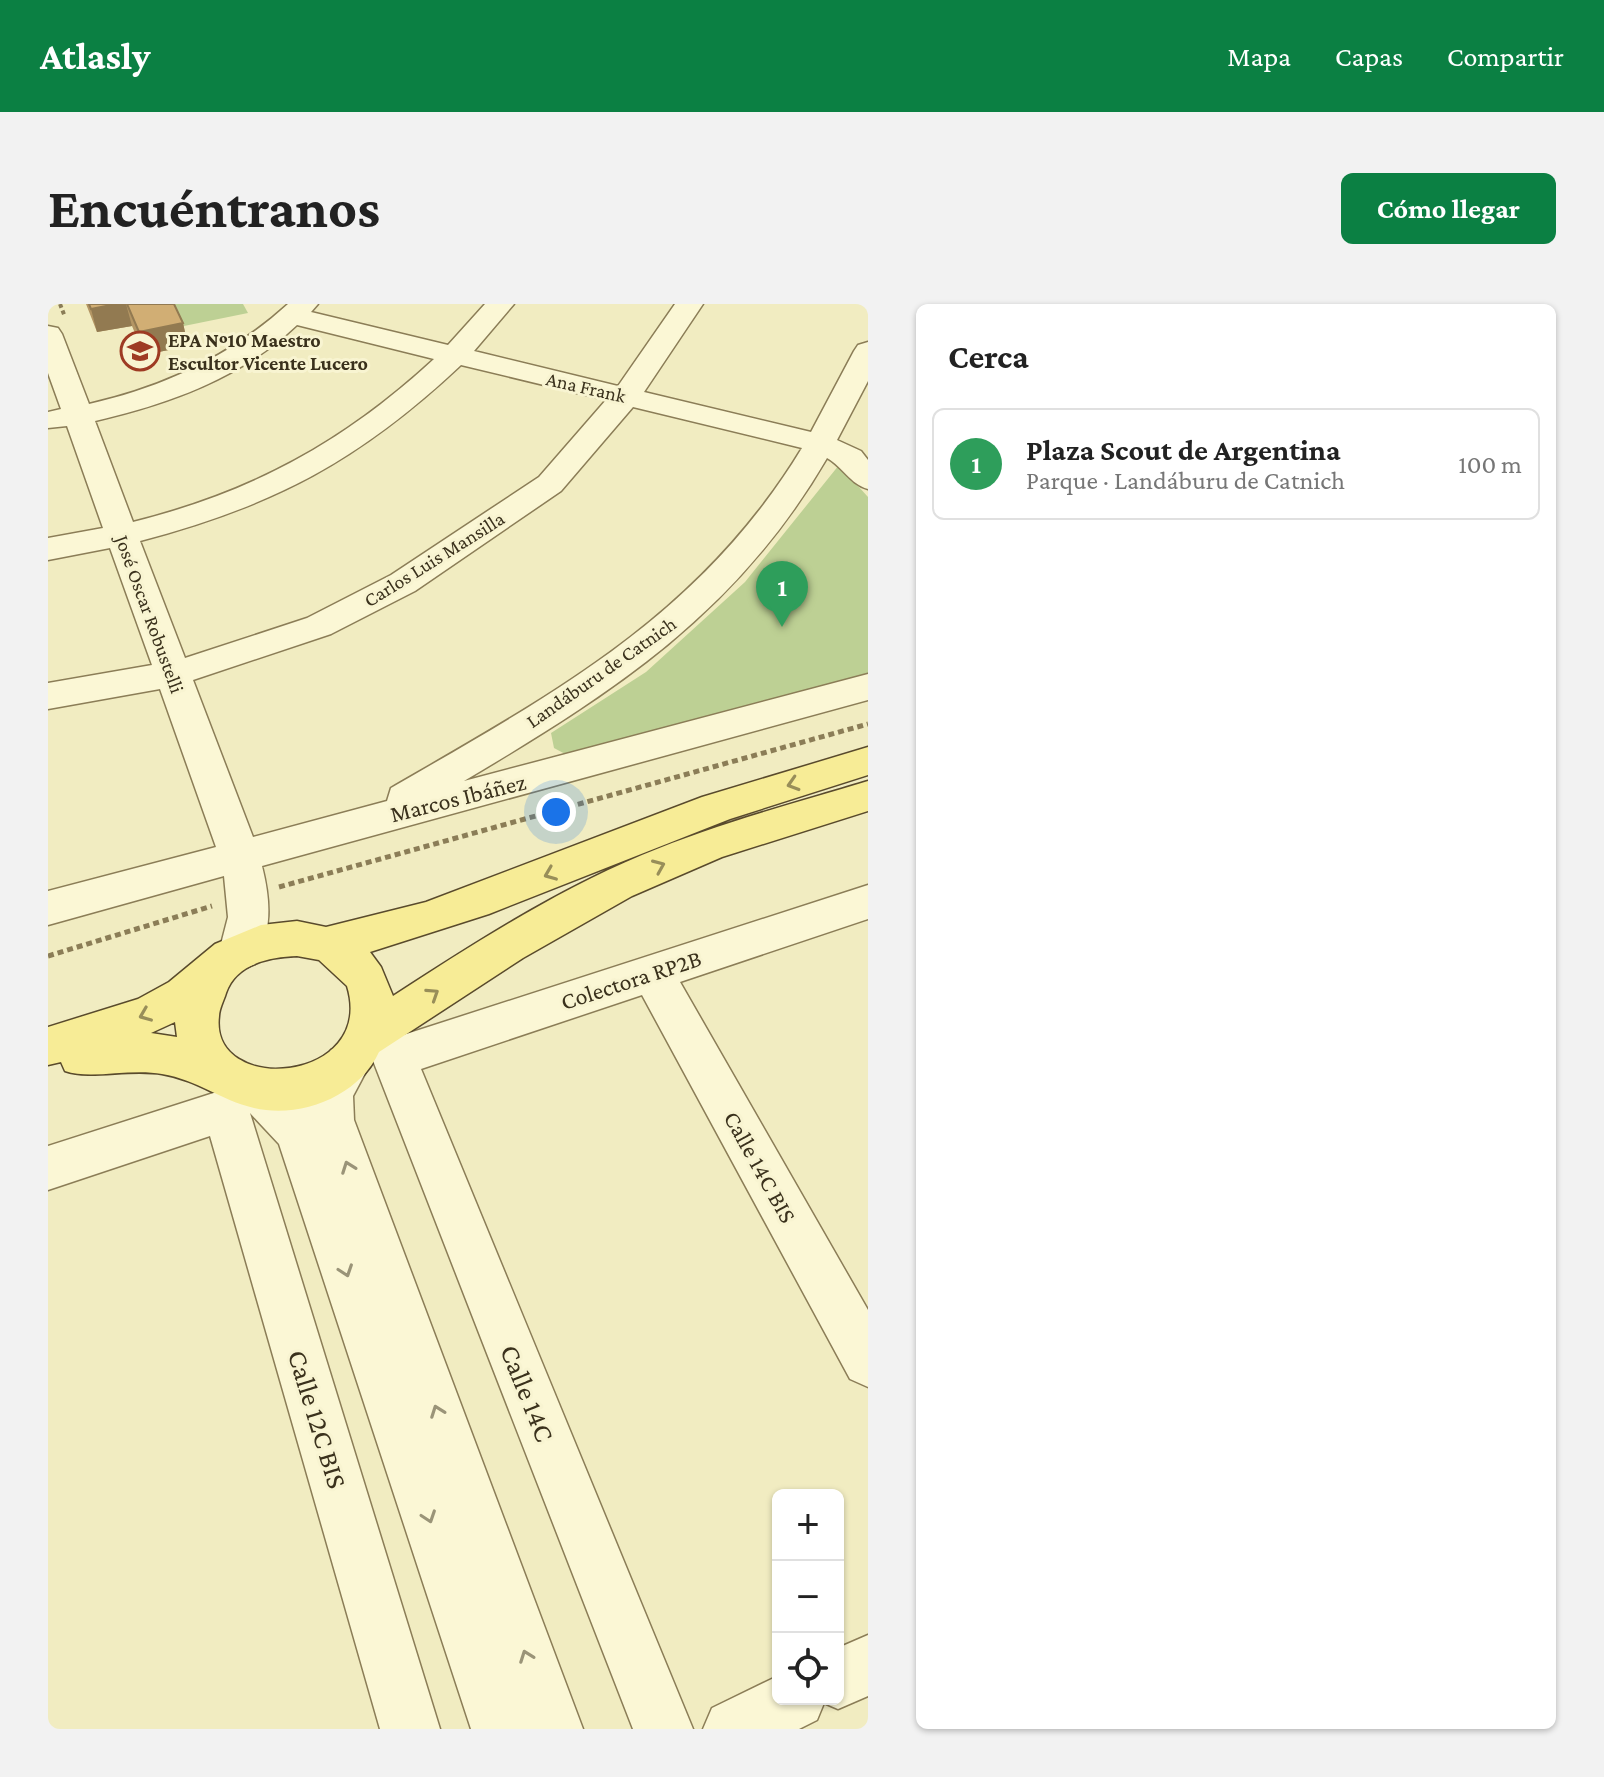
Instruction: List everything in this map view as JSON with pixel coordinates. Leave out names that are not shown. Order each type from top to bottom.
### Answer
[{"type":"main road","points":[[48,1046],[135,1020],[169,1005],[256,944],[387,933],[446,914],[718,807],[868,761]]},
{"type":"main road","points":[[48,1067],[108,1050],[163,1051],[229,1088],[298,1090],[328,1079],[370,1053],[510,945],[653,868],[714,843],[868,796]]},
{"type":"main road","points":[[307,942],[357,964],[370,986],[374,1011],[370,1053]]},
{"type":"main road","points":[[226,963],[198,997],[194,1022],[200,1046],[229,1088]]},
{"type":"street","points":[[48,549],[121,537],[190,519],[294,476],[395,412],[457,357],[500,304]]},
{"type":"street","name":"Carlos Luis Mansilla","points":[[48,696],[172,674],[319,626],[403,583],[550,484],[626,396],[689,304]]},
{"type":"street","points":[[62,418],[145,400],[190,383],[223,367],[298,310]]},
{"type":"street","name":"Ana Frank","points":[[298,310],[457,357],[820,443],[850,458],[868,479]]},
{"type":"street","name":"José Oscar Robustelli","points":[[48,334],[62,418],[121,537],[245,876]]},
{"type":"street","name":"Landáburu de Catnich","points":[[365,821],[550,711],[662,633],[721,579],[773,514],[864,369]]},
{"type":"street","name":"Marcos Ibáñez","points":[[53,905],[245,876],[365,821],[868,687]]},
{"type":"street","points":[[245,876],[275,928],[307,942]]},
{"type":"street","points":[[226,963],[249,934],[245,876]]},
{"type":"street","name":"Colectora RP2B","points":[[370,1053],[652,973],[868,902]]},
{"type":"street","name":"Calle 14C BIS","points":[[652,973],[868,1361]]},
{"type":"street","points":[[370,1053],[330,1094],[331,1120],[553,1729]]},
{"type":"street","name":"Calle 14C","points":[[370,1053],[663,1729]]},
{"type":"street","points":[[48,1168],[229,1088],[269,1098],[287,1114],[300,1136],[501,1729]]},
{"type":"street","name":"Calle 12C BIS","points":[[229,1088],[410,1729]]},
{"type":"street","points":[[844,1676],[868,1665]]},
{"type":"street","points":[[733,1729],[783,1705]]},
{"type":"path","points":[[48,956],[245,876],[868,724]]},
{"type":"green space","points":[[168,304],[243,304],[248,313],[179,327]]},
{"type":"green space","points":[[839,465],[868,497],[868,673],[567,755],[554,748],[551,733],[646,672],[745,582]]},
{"type":"building","points":[[89,304],[116,304],[91,309]]},
{"type":"building","points":[[127,304],[174,304],[183,323],[139,332]]},
{"type":"place","name":"EPA Nº10 Maestro Escultor Vicente Lucero","points":[[140,351]]},
{"type":"place","name":"Plaza Scout de Argentina","points":[[782,627]]}]
